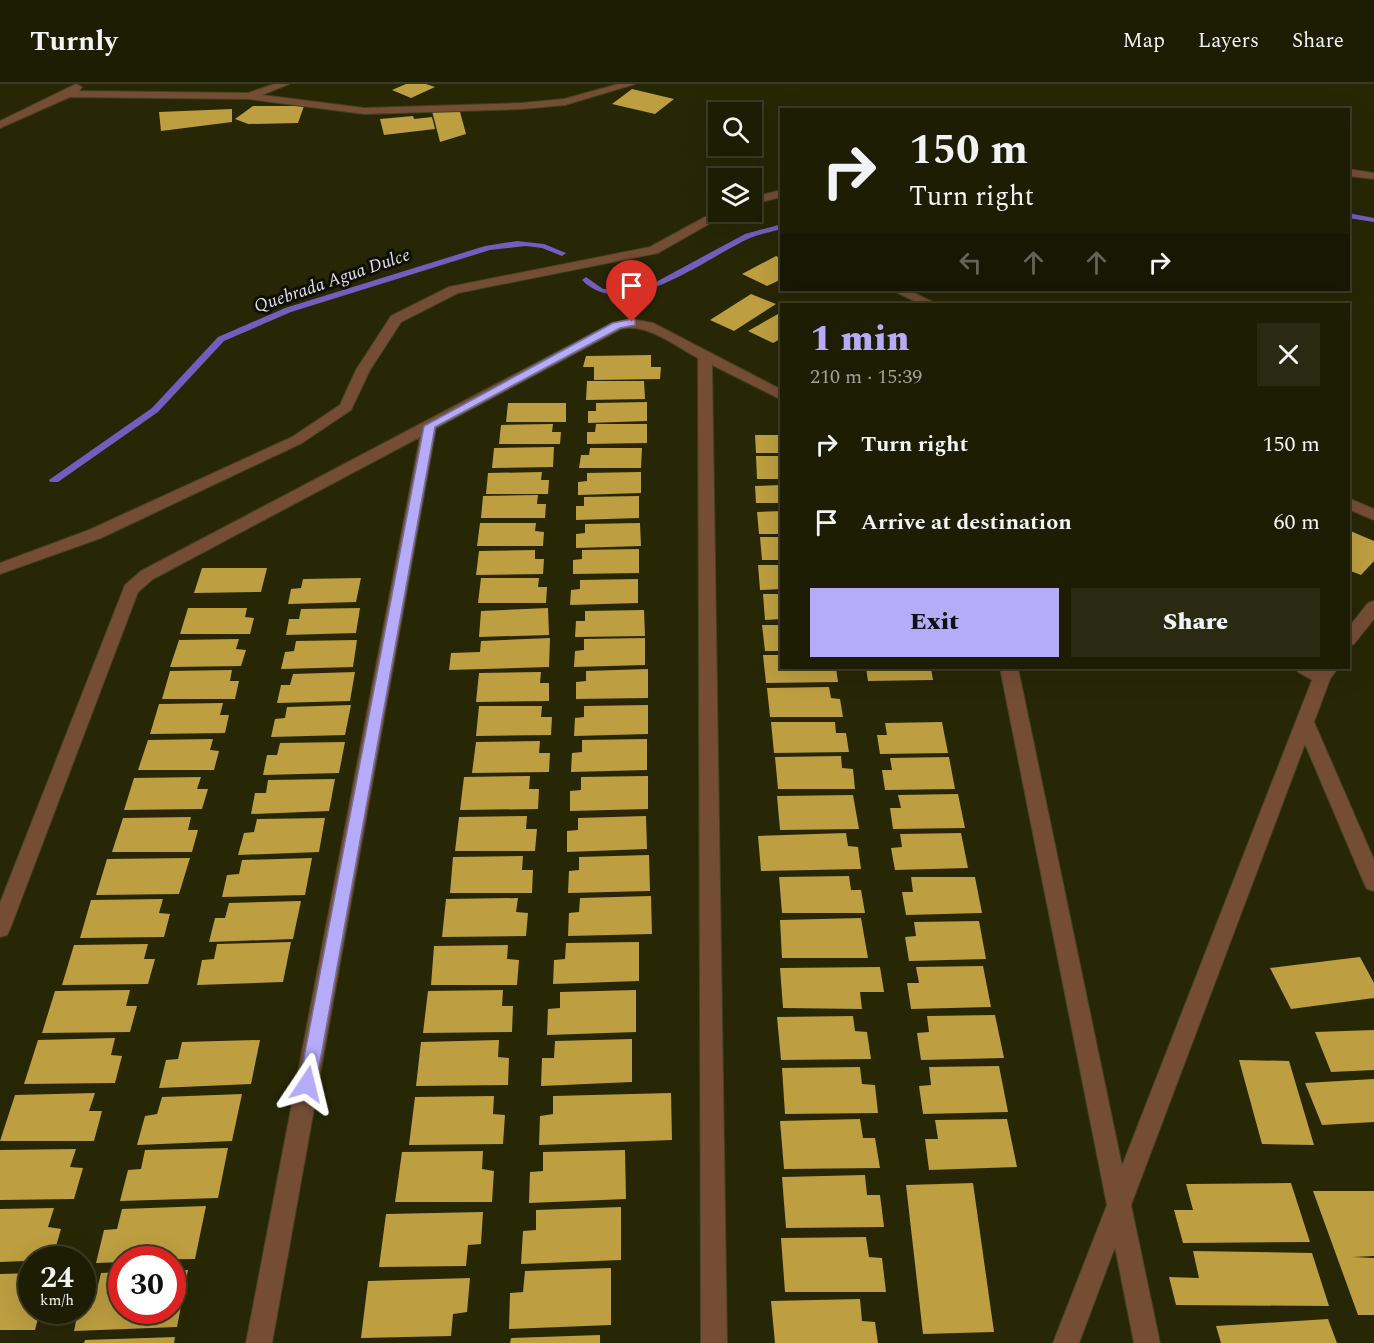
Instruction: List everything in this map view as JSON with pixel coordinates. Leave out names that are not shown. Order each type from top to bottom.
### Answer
[{"type":"street","points":[[0,125],[68,94],[81,84]]},
{"type":"street","points":[[249,96],[284,84]]},
{"type":"street","points":[[68,94],[249,96],[364,111],[522,106],[565,102],[630,84]]},
{"type":"street","points":[[1350,172],[1374,176]]},
{"type":"street","points":[[762,198],[780,194]]},
{"type":"street","points":[[0,569],[94,534],[297,440],[346,407],[363,370],[396,319],[454,290],[654,250],[708,221]]},
{"type":"street","points":[[900,291],[928,303]]},
{"type":"street","points":[[0,929],[131,589],[147,575],[617,326],[632,322],[648,326],[780,395]]},
{"type":"street","points":[[705,357],[714,1343]]},
{"type":"street","points":[[259,1343],[429,426]]},
{"type":"street","points":[[1350,504],[1374,515]]},
{"type":"street","points":[[1350,637],[1374,607]]},
{"type":"street","points":[[1008,669],[1147,1343]]},
{"type":"street","points":[[1066,1343],[1119,1211],[1325,672],[1309,669]]},
{"type":"street","points":[[1305,722],[1374,883]]},
{"type":"building","points":[[406,84],[426,84],[435,87],[411,98],[392,90]]},
{"type":"building","points":[[632,89],[674,99],[655,114],[612,104]]},
{"type":"building","points":[[253,106],[304,106],[298,123],[248,124],[235,119]]},
{"type":"building","points":[[459,108],[466,134],[440,142],[432,111]]},
{"type":"building","points":[[232,109],[232,122],[161,131],[159,112]]},
{"type":"building","points":[[413,116],[414,119],[432,117],[435,129],[384,135],[380,119]]},
{"type":"building","points":[[776,256],[780,258],[780,280],[767,286],[742,274]]},
{"type":"building","points":[[751,294],[776,304],[734,331],[710,320]]},
{"type":"building","points":[[780,315],[780,339],[773,343],[748,331]]},
{"type":"building","points":[[651,355],[651,367],[661,367],[660,379],[594,380],[594,367],[583,367],[586,356]]},
{"type":"building","points":[[587,381],[644,381],[645,399],[586,400]]},
{"type":"building","points":[[647,402],[647,421],[588,423],[588,411],[596,411],[596,403]]},
{"type":"building","points":[[508,403],[566,403],[566,422],[506,422]]},
{"type":"building","points":[[553,424],[552,432],[561,432],[560,444],[499,444],[501,425]]},
{"type":"building","points":[[596,424],[647,424],[647,443],[587,444],[587,432],[595,432]]},
{"type":"building","points":[[755,435],[780,435],[780,453],[756,453]]},
{"type":"building","points":[[554,447],[553,467],[492,468],[494,448]]},
{"type":"building","points":[[590,448],[642,448],[641,468],[579,468],[581,455],[589,455]]},
{"type":"building","points":[[756,456],[780,456],[780,479],[757,479]]},
{"type":"building","points":[[542,472],[541,480],[549,480],[548,494],[486,494],[488,473]]},
{"type":"building","points":[[641,472],[641,493],[578,495],[578,482],[587,481],[587,473]]},
{"type":"building","points":[[780,485],[780,503],[756,503],[755,486]]},
{"type":"building","points":[[538,495],[537,504],[546,504],[545,518],[481,518],[483,496]]},
{"type":"building","points":[[639,496],[639,518],[576,520],[576,506],[584,506],[584,497]]},
{"type":"building","points":[[780,511],[780,534],[759,534],[757,512]]},
{"type":"building","points":[[480,523],[536,523],[535,531],[544,532],[543,546],[477,546]]},
{"type":"building","points":[[640,523],[641,546],[576,548],[576,534],[585,533],[585,524]]},
{"type":"building","points":[[1350,531],[1374,541],[1374,561],[1361,575],[1350,571]]},
{"type":"building","points":[[760,537],[780,537],[780,560],[762,560]]},
{"type":"building","points":[[639,549],[639,573],[573,574],[573,560],[582,559],[582,550]]},
{"type":"building","points":[[535,550],[535,559],[544,559],[543,574],[476,575],[479,551]]},
{"type":"building","points":[[758,565],[780,565],[780,589],[760,590]]},
{"type":"building","points":[[202,568],[267,568],[261,592],[194,593]]},
{"type":"building","points":[[361,578],[356,602],[288,604],[291,589],[301,588],[303,579]]},
{"type":"building","points":[[481,578],[539,578],[538,587],[547,587],[546,603],[478,603]]},
{"type":"building","points":[[638,579],[638,603],[570,605],[571,590],[580,589],[580,580]]},
{"type":"building","points":[[763,594],[780,594],[780,619],[765,620]]},
{"type":"building","points":[[188,608],[247,608],[245,617],[254,618],[250,634],[180,634]]},
{"type":"building","points":[[360,608],[356,633],[286,635],[289,619],[299,619],[301,609]]},
{"type":"building","points":[[548,608],[549,635],[479,637],[481,611]]},
{"type":"building","points":[[644,610],[645,636],[575,637],[576,621],[585,621],[585,611]]},
{"type":"building","points":[[762,625],[780,625],[780,651],[765,651]]},
{"type":"building","points":[[550,638],[549,667],[449,670],[451,653],[480,652],[481,641]]},
{"type":"building","points":[[645,638],[645,665],[574,667],[575,651],[584,650],[584,639]]},
{"type":"building","points":[[239,639],[236,649],[246,650],[241,666],[170,667],[179,640]]},
{"type":"building","points":[[357,640],[353,667],[281,669],[285,652],[294,651],[296,641]]},
{"type":"building","points":[[763,655],[780,655],[780,669],[836,669],[838,682],[766,683]]},
{"type":"building","points":[[648,669],[648,698],[576,699],[576,682],[586,681],[586,671]]},
{"type":"building","points":[[866,669],[931,669],[933,680],[868,681]]},
{"type":"building","points":[[232,670],[230,681],[239,681],[235,699],[162,699],[170,671]]},
{"type":"building","points":[[355,672],[350,701],[277,703],[281,685],[290,685],[293,674]]},
{"type":"building","points":[[541,672],[540,683],[549,683],[549,701],[476,702],[479,673]]},
{"type":"building","points":[[829,687],[831,698],[840,699],[843,717],[770,717],[767,688]]},
{"type":"building","points":[[223,703],[220,715],[229,715],[225,733],[150,734],[159,704]]},
{"type":"building","points":[[351,705],[345,735],[271,737],[275,719],[285,718],[287,707]]},
{"type":"building","points":[[648,705],[648,734],[574,736],[575,718],[584,717],[584,706]]},
{"type":"building","points":[[479,706],[542,706],[541,717],[552,717],[551,735],[476,736]]},
{"type":"building","points":[[771,722],[835,722],[836,733],[846,733],[849,752],[774,753]]},
{"type":"building","points":[[942,722],[948,753],[880,754],[877,735],[887,735],[885,723]]},
{"type":"building","points":[[213,739],[210,750],[219,751],[214,770],[138,770],[148,740]]},
{"type":"building","points":[[647,739],[647,770],[571,772],[572,753],[582,752],[582,740]]},
{"type":"building","points":[[540,741],[539,753],[550,753],[549,772],[472,773],[476,742]]},
{"type":"building","points":[[345,742],[339,773],[263,775],[267,755],[277,755],[280,743]]},
{"type":"building","points":[[841,756],[842,768],[853,769],[855,789],[778,789],[775,757]]},
{"type":"building","points":[[949,757],[955,789],[885,790],[882,770],[892,770],[890,758]]},
{"type":"building","points":[[530,776],[529,789],[539,789],[538,809],[460,810],[464,777]]},
{"type":"building","points":[[648,776],[648,809],[570,811],[570,791],[581,790],[581,777]]},
{"type":"building","points":[[201,777],[197,789],[208,789],[202,809],[124,810],[134,778]]},
{"type":"building","points":[[335,779],[329,811],[251,814],[255,793],[266,793],[268,780]]},
{"type":"building","points":[[958,794],[965,828],[893,829],[890,808],[901,808],[898,795]]},
{"type":"building","points":[[853,795],[859,829],[780,830],[777,796]]},
{"type":"building","points":[[527,816],[526,829],[537,829],[535,851],[455,851],[459,817]]},
{"type":"building","points":[[646,816],[647,849],[567,852],[567,831],[578,830],[578,818]]},
{"type":"building","points":[[191,817],[188,830],[198,830],[192,852],[112,852],[123,818]]},
{"type":"building","points":[[325,818],[319,852],[238,855],[244,833],[254,832],[257,819]]},
{"type":"building","points":[[846,833],[848,846],[858,847],[861,869],[761,871],[758,836]]},
{"type":"building","points":[[961,833],[968,868],[895,870],[891,848],[902,847],[900,834]]},
{"type":"building","points":[[649,855],[650,891],[568,893],[569,871],[579,870],[579,857]]},
{"type":"building","points":[[523,856],[522,870],[533,870],[532,893],[450,893],[453,857]]},
{"type":"building","points":[[190,858],[179,894],[96,895],[107,859]]},
{"type":"building","points":[[312,858],[305,895],[222,897],[227,875],[239,874],[242,860]]},
{"type":"building","points":[[849,876],[851,890],[861,890],[865,913],[782,913],[779,877]]},
{"type":"building","points":[[911,877],[975,877],[982,913],[906,915],[902,892],[913,892]]},
{"type":"building","points":[[651,896],[652,934],[568,936],[569,913],[579,912],[580,898]]},
{"type":"building","points":[[518,898],[516,912],[528,913],[526,936],[442,937],[446,899]]},
{"type":"building","points":[[163,899],[159,913],[170,914],[164,937],[80,938],[91,900]]},
{"type":"building","points":[[301,901],[293,939],[209,942],[215,918],[225,918],[229,903]]},
{"type":"building","points":[[861,918],[868,958],[782,958],[780,920]]},
{"type":"building","points":[[979,921],[986,959],[909,961],[905,937],[916,936],[914,922]]},
{"type":"building","points":[[291,942],[283,982],[197,985],[202,960],[214,959],[217,944]]},
{"type":"building","points":[[639,942],[639,981],[553,984],[554,960],[565,959],[566,943]]},
{"type":"building","points":[[148,944],[144,959],[155,959],[148,984],[62,985],[74,945]]},
{"type":"building","points":[[508,945],[507,959],[519,960],[517,985],[431,985],[434,946]]},
{"type":"building","points":[[1360,957],[1374,983],[1374,998],[1291,1009],[1270,968]]},
{"type":"building","points":[[983,966],[991,1007],[911,1009],[907,983],[919,983],[916,967]]},
{"type":"building","points":[[880,967],[884,992],[860,992],[862,1009],[783,1008],[780,968]]},
{"type":"building","points":[[130,990],[126,1006],[137,1006],[130,1032],[42,1033],[55,991]]},
{"type":"building","points":[[503,990],[502,1006],[513,1006],[512,1032],[423,1033],[428,991]]},
{"type":"building","points":[[636,990],[636,1032],[547,1035],[548,1009],[560,1008],[560,992]]},
{"type":"building","points":[[995,1015],[1004,1058],[921,1060],[917,1033],[929,1032],[927,1016]]},
{"type":"building","points":[[853,1016],[855,1031],[867,1032],[871,1059],[781,1060],[777,1017]]},
{"type":"building","points":[[1374,1030],[1374,1070],[1331,1072],[1315,1032]]},
{"type":"building","points":[[115,1038],[111,1055],[122,1056],[115,1083],[24,1084],[38,1040]]},
{"type":"building","points":[[632,1039],[632,1082],[541,1086],[542,1058],[554,1058],[555,1041]]},
{"type":"building","points":[[260,1040],[251,1084],[159,1088],[166,1060],[178,1059],[182,1042]]},
{"type":"building","points":[[499,1040],[498,1057],[509,1058],[508,1085],[416,1086],[421,1042]]},
{"type":"building","points":[[1239,1060],[1289,1061],[1314,1145],[1262,1144]]},
{"type":"building","points":[[999,1066],[1008,1112],[923,1114],[919,1086],[931,1085],[929,1067]]},
{"type":"building","points":[[860,1067],[862,1084],[875,1085],[878,1113],[785,1114],[782,1068]]},
{"type":"building","points":[[1374,1079],[1374,1122],[1322,1125],[1305,1083]]},
{"type":"building","points":[[95,1093],[89,1111],[102,1111],[94,1141],[0,1141],[15,1095]]},
{"type":"building","points":[[671,1093],[672,1140],[539,1145],[540,1116],[553,1114],[553,1096]]},
{"type":"building","points":[[242,1094],[232,1141],[137,1145],[145,1116],[157,1114],[162,1097]]},
{"type":"building","points":[[494,1096],[493,1114],[505,1115],[503,1144],[409,1145],[415,1097]]},
{"type":"building","points":[[860,1119],[863,1138],[875,1138],[880,1168],[784,1169],[780,1121]]},
{"type":"building","points":[[1007,1119],[1017,1167],[929,1170],[925,1139],[938,1139],[935,1120]]},
{"type":"building","points":[[228,1148],[218,1198],[120,1201],[128,1170],[141,1169],[145,1150]]},
{"type":"building","points":[[76,1149],[70,1167],[83,1168],[74,1199],[0,1200],[0,1150]]},
{"type":"building","points":[[625,1150],[626,1199],[529,1203],[530,1172],[543,1171],[543,1152]]},
{"type":"building","points":[[483,1151],[482,1169],[494,1171],[492,1202],[395,1202],[402,1152]]},
{"type":"building","points":[[865,1175],[867,1195],[880,1195],[884,1227],[786,1228],[782,1177]]},
{"type":"building","points":[[973,1183],[994,1332],[923,1334],[906,1185]]},
{"type":"building","points":[[1291,1183],[1310,1242],[1183,1243],[1174,1210],[1193,1210],[1186,1184]]},
{"type":"building","points":[[1313,1191],[1374,1191],[1374,1256],[1353,1257],[1374,1258],[1374,1315],[1358,1315]]},
{"type":"building","points":[[206,1206],[195,1259],[186,1259],[186,1246],[108,1246],[108,1263],[96,1263],[104,1230],[117,1229],[122,1209]]},
{"type":"building","points":[[621,1207],[621,1260],[521,1264],[523,1231],[536,1230],[536,1210]]},
{"type":"building","points":[[54,1208],[48,1227],[61,1229],[56,1246],[18,1246],[18,1261],[0,1262],[0,1209]]},
{"type":"building","points":[[483,1212],[481,1244],[468,1245],[466,1266],[379,1267],[386,1214]]},
{"type":"building","points":[[866,1237],[869,1257],[882,1258],[886,1292],[785,1292],[781,1238]]},
{"type":"building","points":[[1193,1251],[1312,1253],[1329,1306],[1176,1305],[1169,1277],[1199,1278]]},
{"type":"building","points":[[611,1268],[611,1325],[509,1329],[510,1293],[523,1292],[525,1271]]},
{"type":"building","points":[[18,1273],[18,1324],[37,1324],[35,1330],[0,1330],[0,1274]]},
{"type":"building","points":[[101,1273],[108,1273],[108,1324],[178,1324],[177,1327],[74,1331],[75,1324],[96,1324],[96,1294]]},
{"type":"building","points":[[470,1278],[467,1312],[453,1314],[451,1336],[361,1338],[368,1281]]},
{"type":"building","points":[[860,1299],[862,1321],[875,1322],[878,1343],[775,1343],[771,1301]]},
{"type":"building","points":[[1328,1319],[1337,1343],[1221,1343],[1216,1326]]},
{"type":"building","points":[[600,1335],[600,1343],[510,1343],[511,1338]]},
{"type":"building","points":[[175,1337],[174,1343],[84,1343],[85,1340]]},
{"type":"waterway","name":"Quebrada Agua Dulce","points":[[1350,215],[1374,220]]},
{"type":"waterway","name":"Quebrada Agua Dulce","points":[[586,280],[601,291],[622,292],[659,284],[748,236],[780,227]]},
{"type":"waterway","name":"Quebrada Agua Dulce","points":[[54,480],[155,410],[221,339],[288,310],[488,248],[526,244],[544,246],[562,253]]},
{"type":"route","points":[[307,1084],[429,426],[617,326],[632,322]]}]
